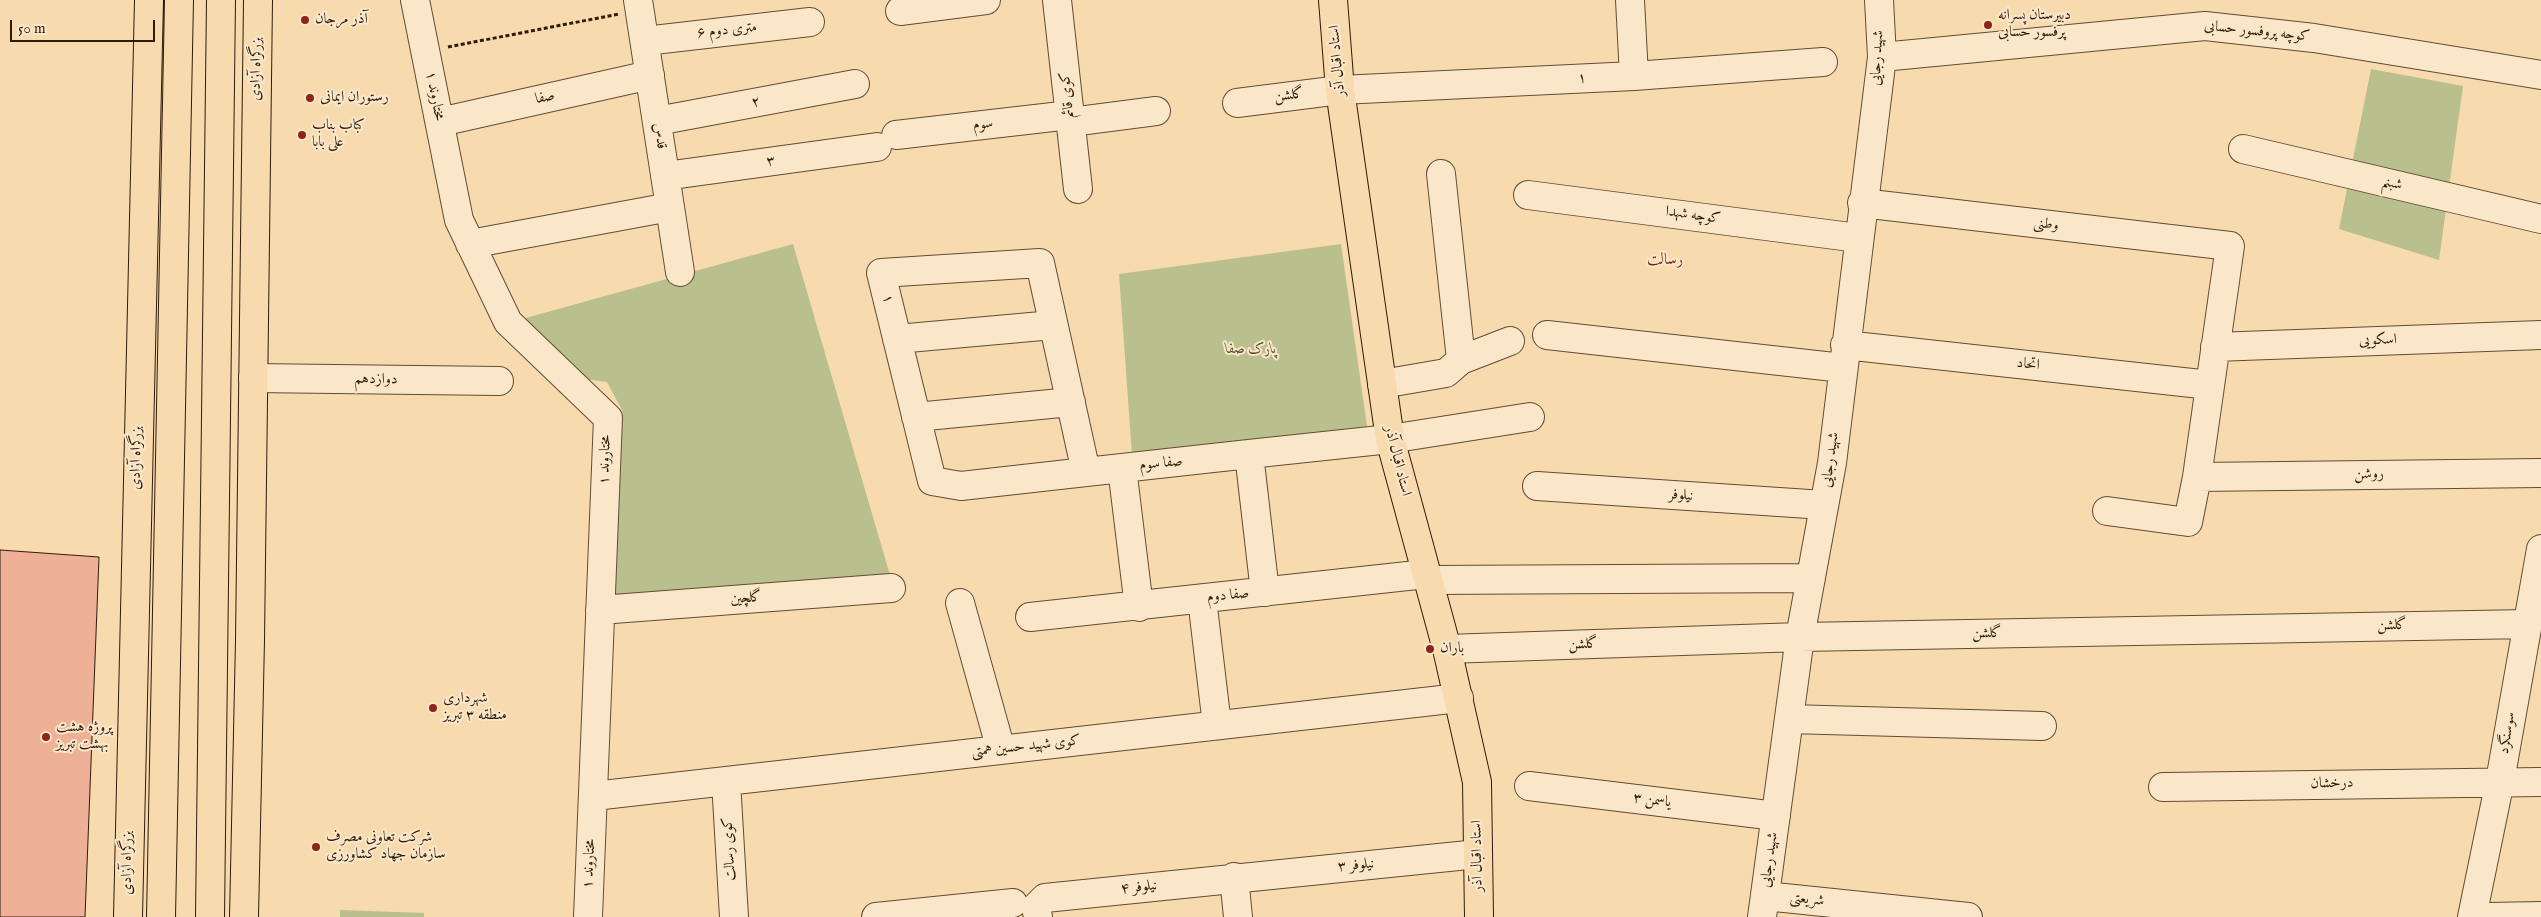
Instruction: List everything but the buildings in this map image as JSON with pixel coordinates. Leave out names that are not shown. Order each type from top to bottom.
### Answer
[{"type":"main road","name":"بزرگراه آزادی","points":[[128,917],[149,0]]},
{"type":"main road","points":[[161,917],[179,0]]},
{"type":"main road","points":[[210,917],[221,0]]},
{"type":"main road","name":"بزرگراه آزادی","points":[[244,917],[258,0]]},
{"type":"main road","name":"استاد اقبال آذر","points":[[1333,0],[1340,90],[1390,439],[1448,649],[1476,782],[1479,917]]},
{"type":"street","name":"مختاروند ۱","points":[[415,0],[459,220],[470,244],[508,322],[608,418],[588,917]]},
{"type":"street","points":[[900,10],[986,0]]},
{"type":"street","name":"کوی قائم","points":[[1057,0],[1078,189]]},
{"type":"street","points":[[1630,0],[1634,76]]},
{"type":"street","name":"شهید رجایی","points":[[1763,907],[1800,637],[1832,463],[1862,203],[1882,57],[1879,0]]},
{"type":"street","name":"قدس","points":[[639,5],[680,272]]},
{"type":"street","name":"۶ متری دوم","points":[[645,41],[810,22]]},
{"type":"street","name":"کوچه پروفسور حسابی","points":[[1882,57],[2205,26],[2314,38],[2541,74]]},
{"type":"street","name":"۱","points":[[1340,90],[1634,76],[1824,62]]},
{"type":"street","name":"صفا","points":[[440,122],[650,74]]},
{"type":"street","name":"۲","points":[[657,121],[855,84]]},
{"type":"street","name":"گلشن","points":[[1237,103],[1340,90]]},
{"type":"street","points":[[1071,119],[1156,111]]},
{"type":"street","name":"سوم","points":[[887,141],[1071,119]]},
{"type":"street","name":"۳","points":[[666,176],[887,141]]},
{"type":"street","name":"شبنم","points":[[2243,149],[2541,219]]},
{"type":"street","points":[[1441,174],[1461,360]]},
{"type":"street","name":"کوچه شهدا","points":[[1528,194],[1858,238]]},
{"type":"street","name":"وطنی","points":[[1862,203],[2230,246],[2215,347]]},
{"type":"street","points":[[470,244],[670,207]]},
{"type":"street","name":"۱","points":[[932,481],[881,273],[1040,263],[1054,325]]},
{"type":"street","points":[[897,339],[1054,325],[1086,472]]},
{"type":"street","name":"اتحاد","points":[[1548,335],[2210,385]]},
{"type":"street","name":"اسکویی","points":[[2215,347],[2541,335]]},
{"type":"street","points":[[1382,384],[1446,373],[1461,360],[1510,341]]},
{"type":"street","points":[[2107,511],[2188,522],[2197,477],[2215,347]]},
{"type":"street","name":"دوازدهم","points":[[253,378],[499,381]]},
{"type":"street","points":[[916,417],[1071,402]]},
{"type":"street","name":"صفا سوم","points":[[932,481],[961,486],[1390,439],[1530,417]]},
{"type":"street","points":[[1249,454],[1265,592]]},
{"type":"street","points":[[1122,468],[1138,606]]},
{"type":"street","name":"روشن","points":[[2197,477],[2541,473]]},
{"type":"street","name":"نیلوفر","points":[[1537,486],[1824,505]]},
{"type":"street","name":"سوسنگرد","points":[[2472,917],[2531,637],[2541,549]]},
{"type":"street","name":"صفا دوم","points":[[1030,617],[1427,577],[1811,578]]},
{"type":"street","name":"گلچین","points":[[600,610],[891,588]]},
{"type":"street","points":[[1202,599],[1217,725]]},
{"type":"street","points":[[960,603],[1001,750]]},
{"type":"street","name":"گلشن","points":[[1448,649],[1800,637],[2531,637]]},
{"type":"street","name":"کوی شهید حسین همتی","points":[[594,796],[1459,698]]},
{"type":"street","points":[[1789,719],[2042,726]]},
{"type":"street","name":"کوی رسالت","points":[[726,781],[734,917]]},
{"type":"street","name":"درخشان","points":[[2163,787],[2500,781],[2541,782]]},
{"type":"street","name":"یاسمن ۳","points":[[1529,786],[1776,816]]},
{"type":"street","name":"نیلوفر ۳","points":[[1234,877],[1478,854]]},
{"type":"street","points":[[1234,877],[1238,917]]},
{"type":"street","name":"نیلوفر ۴","points":[[1041,908],[1234,877]]},
{"type":"street","points":[[876,917],[1013,903]]},
{"type":"street","name":"شریعتی","points":[[1763,907],[1968,917]]},
{"type":"street","points":[[2488,917],[2541,916]]},
{"type":"path","points":[[426,51],[639,5]]},
{"type":"green space","points":[[2371,69],[2463,86],[2439,260],[2339,229]]},
{"type":"green space","points":[[793,244],[890,575],[612,595],[622,410],[607,382],[549,374],[522,319]]},
{"type":"green space","name":"پارک صفا","points":[[1341,244],[1368,433],[1132,455],[1119,274]]},
{"type":"green space","points":[[340,910],[424,913],[424,917],[340,917]]},
{"type":"place","name":"آذر مرجان","points":[[305,20]]},
{"type":"place","name":"دبیرستان پسرانه پرفسور حسابی","points":[[1988,25]]},
{"type":"place","name":"رستوران ایمانی","points":[[310,98]]},
{"type":"place","name":"کباب بناب علی بابا","points":[[302,135]]},
{"type":"place","name":"باران","points":[[1430,649]]},
{"type":"place","name":"شهرداری منطقه ۳ تبریز","points":[[433,708]]},
{"type":"place","name":"پروژه هشت بهشت تبریز","points":[[46,737]]},
{"type":"place","name":"شرکت تعاونی مصرف سازمان جهاد کشاورزی","points":[[316,847]]},
{"type":"district","name":"رسالت","points":[[1665,261]]}]
